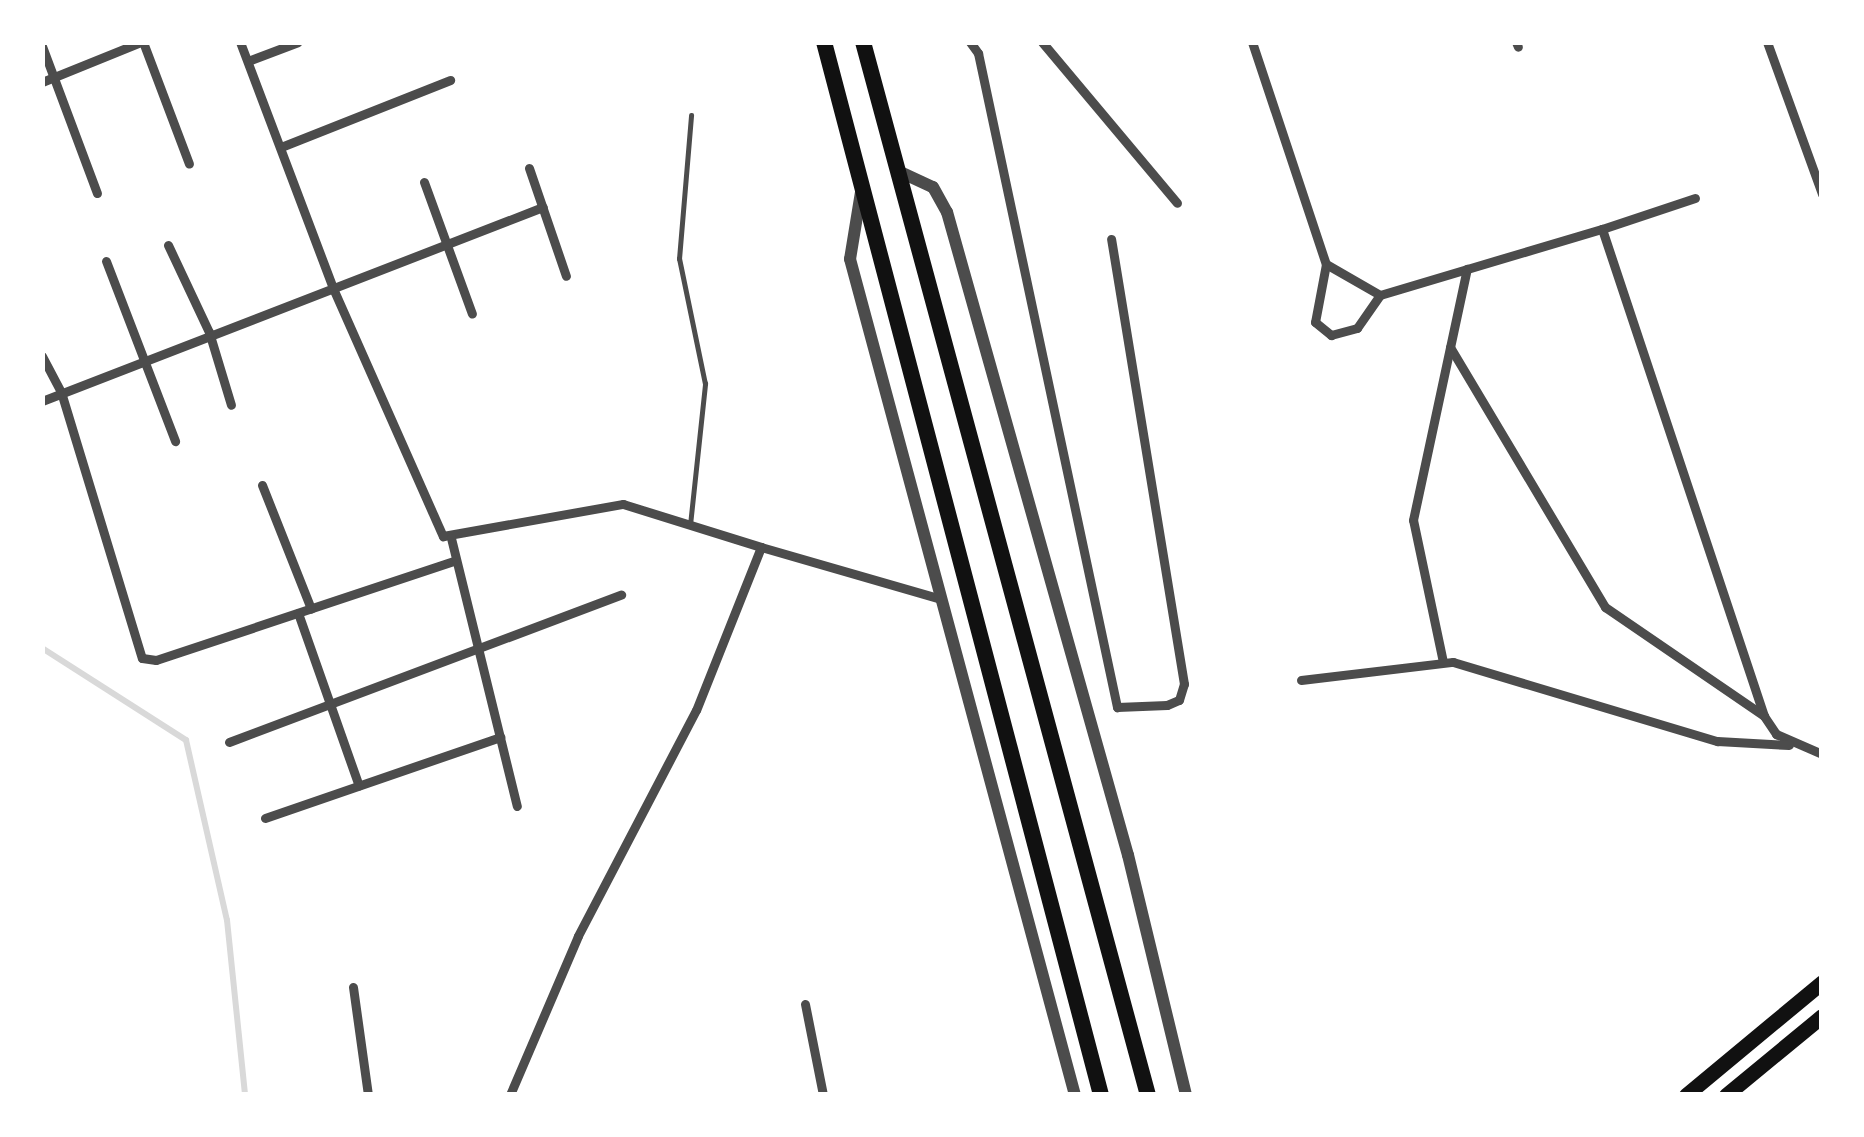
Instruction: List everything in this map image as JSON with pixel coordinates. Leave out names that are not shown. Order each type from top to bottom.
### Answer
[{"type":"highway","points":[[824,42],[864,179],[1101,1095]]},
{"type":"highway","points":[[863,44],[1148,1095]]},
{"type":"highway","points":[[1686,1095],[1822,982]]},
{"type":"highway","points":[[1726,1095],[1822,1016]]},
{"type":"street","points":[[42,82],[142,42],[189,164]]},
{"type":"street","points":[[240,42],[332,286],[433,523],[451,538],[517,806]]},
{"type":"street","points":[[248,61],[298,42]]},
{"type":"street","points":[[863,44],[883,42]]},
{"type":"street","points":[[970,42],[978,53],[1117,707]]},
{"type":"street","points":[[1042,42],[1177,202]]},
{"type":"street","points":[[1252,42],[1326,264],[1315,322],[1331,335],[1358,328],[1380,295],[1695,198]]},
{"type":"street","points":[[1767,42],[1822,194]]},
{"type":"street","points":[[42,46],[97,194]]},
{"type":"street","points":[[281,147],[450,80]]},
{"type":"street","points":[[529,168],[566,276]]},
{"type":"street","points":[[898,171],[933,188],[947,212],[1186,1095]]},
{"type":"street","points":[[864,179],[850,260],[1075,1095]]},
{"type":"street","points":[[424,182],[472,314]]},
{"type":"street","points":[[42,401],[209,332],[543,207]]},
{"type":"street","points":[[1602,229],[1764,716]]},
{"type":"street","points":[[1086,713],[1167,706],[1179,700],[1184,684],[1111,238]]},
{"type":"street","points":[[168,244],[209,332],[231,405]]},
{"type":"street","points":[[106,261],[175,441]]},
{"type":"street","points":[[1326,264],[1380,295]]},
{"type":"street","points":[[1443,662],[1413,520],[1467,269]]},
{"type":"street","points":[[1450,347],[1589,588],[1626,622],[1764,716],[1794,745]]},
{"type":"street","points":[[42,356],[61,392],[142,658],[156,660],[456,560]]},
{"type":"street","points":[[262,485],[311,609]]},
{"type":"street","points":[[451,538],[623,504],[941,599]]},
{"type":"street","points":[[510,1095],[578,936],[696,710],[761,547]]},
{"type":"street","points":[[229,742],[621,595]]},
{"type":"street","points":[[298,613],[359,786]]},
{"type":"street","points":[[1301,680],[1443,662],[1717,741],[1794,745],[1822,754]]},
{"type":"street","points":[[265,818],[500,737]]},
{"type":"street","points":[[353,987],[368,1095]]},
{"type":"street","points":[[806,1004],[823,1095]]},
{"type":"lane","points":[[690,525],[705,384],[679,259],[691,116]]},
{"type":"waterway","points":[[42,648],[186,740],[227,920],[245,1095]]}]
